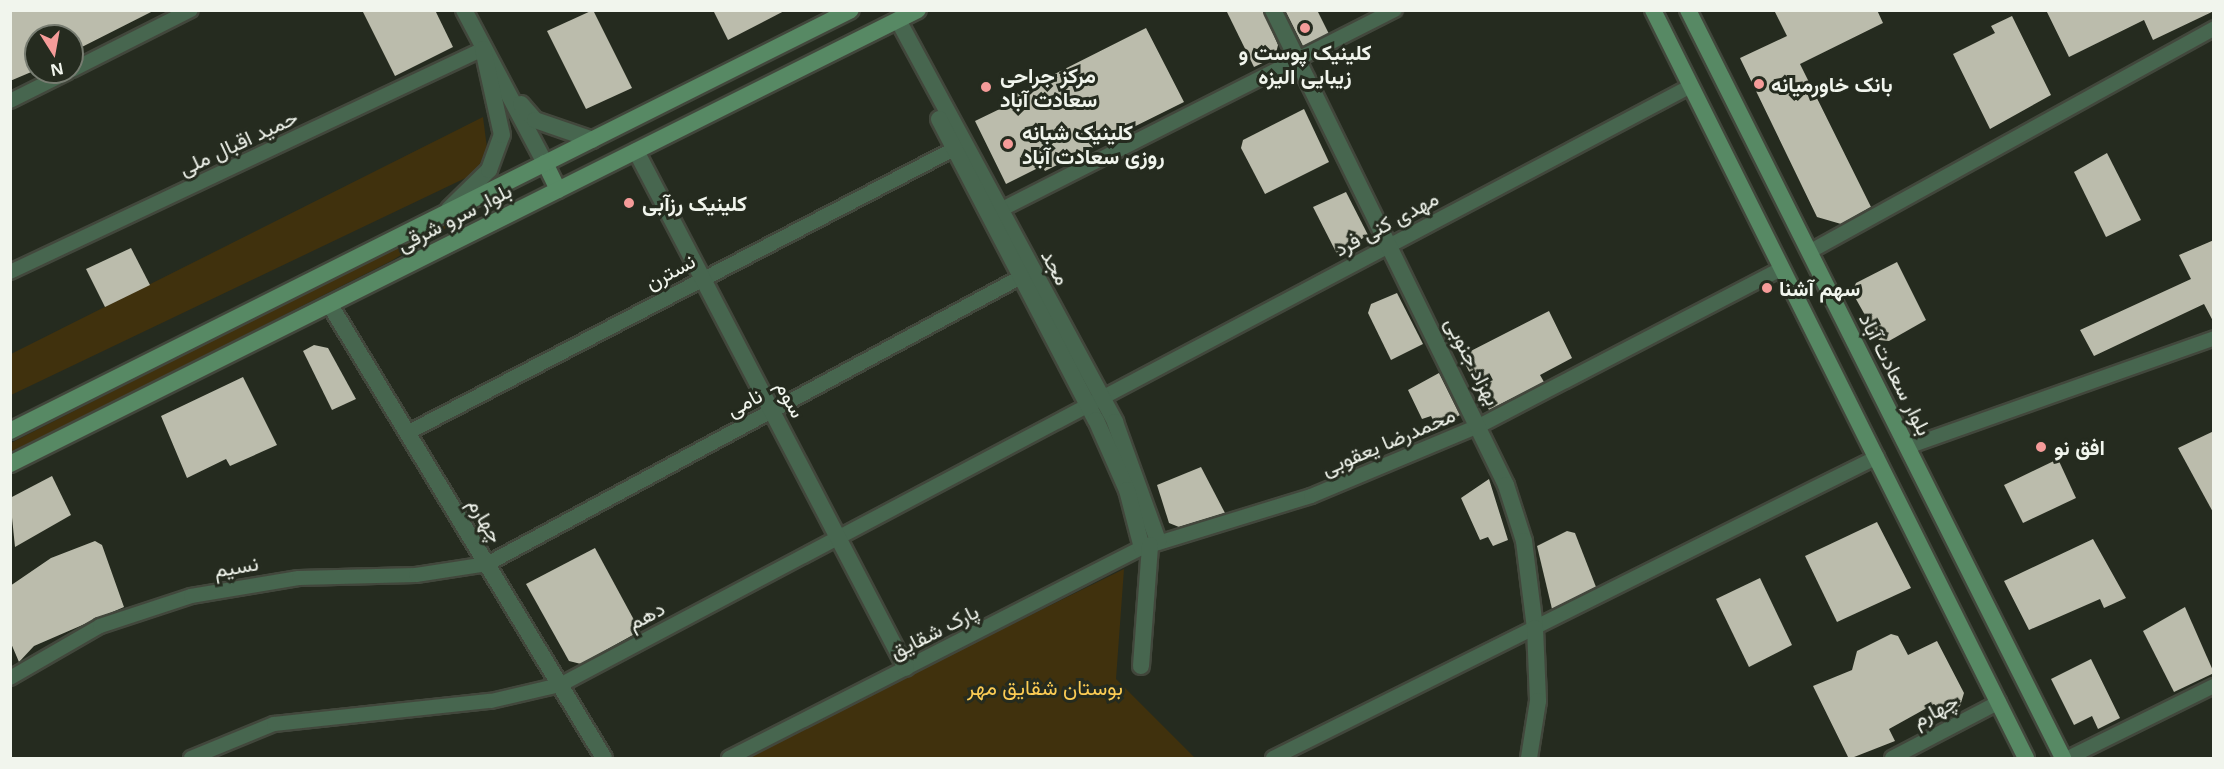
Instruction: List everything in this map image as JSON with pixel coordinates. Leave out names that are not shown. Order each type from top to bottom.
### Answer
[{"type":"main road","name":"بلوار سرو شرقی","points":[[10,431],[851,10]]},
{"type":"main road","name":"بلوار سرو شرقی","points":[[10,464],[918,10]]},
{"type":"main road","points":[[1653,10],[2000,702],[2026,759]]},
{"type":"main road","name":"بلوار سعادت آباد","points":[[1688,10],[2064,759]]},
{"type":"main road","points":[[545,163],[558,190]]},
{"type":"main road","points":[[1755,214],[1768,202],[1785,204]]},
{"type":"street","points":[[84,64],[191,10]]},
{"type":"street","points":[[464,10],[545,163]]},
{"type":"street","name":"بهزاد جنوبی","points":[[1273,10],[1481,425],[1524,541],[1535,628],[1538,701],[1529,759]]},
{"type":"street","points":[[994,212],[1395,10]]},
{"type":"street","name":"مجد","points":[[894,22],[1094,399],[1150,545],[1141,666]]},
{"type":"street","points":[[1809,252],[2214,28]]},
{"type":"street","points":[[483,49],[535,120],[593,140]]},
{"type":"street","points":[[444,214],[489,170],[501,142],[501,114],[483,49]]},
{"type":"street","name":"حمید اقبال ملی","points":[[10,272],[483,49]]},
{"type":"street","points":[[10,101],[44,84]]},
{"type":"street","name":"مهدی کنی فرد","points":[[1094,399],[1691,86]]},
{"type":"street","name":"نسترن","points":[[407,433],[702,278],[960,147]]},
{"type":"street","name":"سوم","points":[[636,151],[906,668]]},
{"type":"street","name":"محمدرضا یعقوبی","points":[[1150,545],[1311,496],[1481,425],[1782,268]]},
{"type":"street","name":"نامی","points":[[486,564],[1027,274]]},
{"type":"street","name":"چهارم","points":[[330,305],[604,759]]},
{"type":"street","points":[[1907,447],[2214,338]]},
{"type":"street","name":"دهم","points":[[191,759],[274,724],[491,701],[560,685],[1094,399]]},
{"type":"street","points":[[1273,759],[1876,457]]},
{"type":"street","name":"پارک شقایق","points":[[729,759],[1150,545]]},
{"type":"street","name":"نسیم","points":[[10,678],[100,626],[191,596],[299,578],[416,575],[486,564]]},
{"type":"street","points":[[2068,759],[2214,686]]},
{"type":"street","name":"چهارم","points":[[1892,759],[2000,702]]},
{"type":"green space","points":[[483,117],[487,148],[476,173],[11,395],[11,354]]},
{"type":"green space","points":[[511,189],[391,261],[11,453],[11,443]]},
{"type":"green space","name":"بوستان شقایق مهر","points":[[1124,569],[1116,679],[1195,758],[741,758]]},
{"type":"building","points":[[10,10],[155,10],[84,46],[84,24],[24,24],[24,75],[10,81]]},
{"type":"building","points":[[362,10],[435,10],[453,47],[395,76]]},
{"type":"building","points":[[593,10],[632,88],[586,109],[547,31]]},
{"type":"building","points":[[713,10],[786,10],[728,40]]},
{"type":"building","points":[[1226,10],[1263,10],[1278,45],[1275,57],[1254,67]]},
{"type":"building","points":[[1285,10],[1317,10],[1329,34],[1303,46]]},
{"type":"building","points":[[1774,10],[1877,10],[1883,23],[1800,64],[1871,207],[1841,224],[1817,217],[1740,58],[1787,36]]},
{"type":"building","points":[[2046,10],[2214,11],[2153,40],[2144,20],[2069,57]]},
{"type":"building","points":[[2012,16],[2051,95],[1990,129],[1953,54],[1995,33],[1991,26]]},
{"type":"building","points":[[1146,28],[1184,102],[1045,171],[1042,166],[1006,184],[975,121],[1008,105],[1011,96]]},
{"type":"building","points":[[1304,109],[1329,162],[1265,194],[1241,148],[1243,140]]},
{"type":"building","points":[[2107,153],[2141,220],[2106,237],[2074,172]]},
{"type":"building","points":[[1346,192],[1368,235],[1337,254],[1313,207]]},
{"type":"building","points":[[2214,240],[2214,323],[2204,304],[2094,356],[2080,330],[2191,279],[2179,255]]},
{"type":"building","points":[[131,248],[150,285],[105,307],[86,269]]},
{"type":"building","points":[[1897,262],[1926,320],[1889,341],[1879,340],[1852,292],[1856,283]]},
{"type":"building","points":[[1397,293],[1423,344],[1391,360],[1368,313],[1371,304]]},
{"type":"building","points":[[1549,311],[1572,358],[1540,375],[1544,382],[1489,410],[1461,356]]},
{"type":"building","points":[[314,345],[328,348],[356,399],[332,410],[303,351]]},
{"type":"building","points":[[1439,373],[1460,415],[1437,428],[1431,416],[1422,419],[1408,390]]},
{"type":"building","points":[[243,377],[277,445],[230,466],[226,459],[187,478],[161,416]]},
{"type":"building","points":[[2214,431],[2214,514],[2178,448]]},
{"type":"building","points":[[2058,459],[2076,498],[2023,523],[2004,485]]},
{"type":"building","points":[[1201,467],[1225,513],[1179,527],[1169,523],[1157,485]]},
{"type":"building","points":[[52,476],[71,515],[15,547],[10,498]]},
{"type":"building","points":[[1489,479],[1508,540],[1493,546],[1488,537],[1480,540],[1461,498]]},
{"type":"building","points":[[1877,522],[1911,588],[1837,622],[1805,556]]},
{"type":"building","points":[[1567,531],[1575,533],[1596,587],[1552,609],[1537,546]]},
{"type":"building","points":[[2093,539],[2126,598],[2104,608],[2100,599],[2029,630],[2004,581]]},
{"type":"building","points":[[95,541],[102,545],[124,607],[34,646],[19,662],[10,641],[10,586],[51,558]]},
{"type":"building","points":[[595,548],[640,631],[581,664],[569,661],[526,584]]},
{"type":"building","points":[[1760,578],[1792,645],[1749,667],[1716,599]]},
{"type":"building","points":[[2185,607],[2214,673],[2174,692],[2143,631]]},
{"type":"building","points":[[1891,634],[1898,636],[1908,655],[1937,641],[1964,693],[1960,706],[1945,714],[1934,704],[1889,729],[1895,741],[1849,759],[1813,686],[1852,670],[1857,651]]},
{"type":"building","points":[[2091,659],[2120,718],[2098,729],[2092,716],[2074,725],[2051,679]]},
{"type":"place","name":"کلینیک پوست و زیبایی الیزه","points":[[1305,28]]},
{"type":"place","name":"بانک خاورمیانه","points":[[1759,84]]},
{"type":"place","name":"مرکز جراحی سعادت آباد","points":[[986,87]]},
{"type":"place","name":"کلینیک شبانه روزی سعادت آباد","points":[[1008,144]]},
{"type":"place","name":"کلینیک رزآبی","points":[[629,203]]},
{"type":"place","name":"سهم آشنا","points":[[1767,288]]},
{"type":"place","name":"افق نو","points":[[2041,447]]}]
